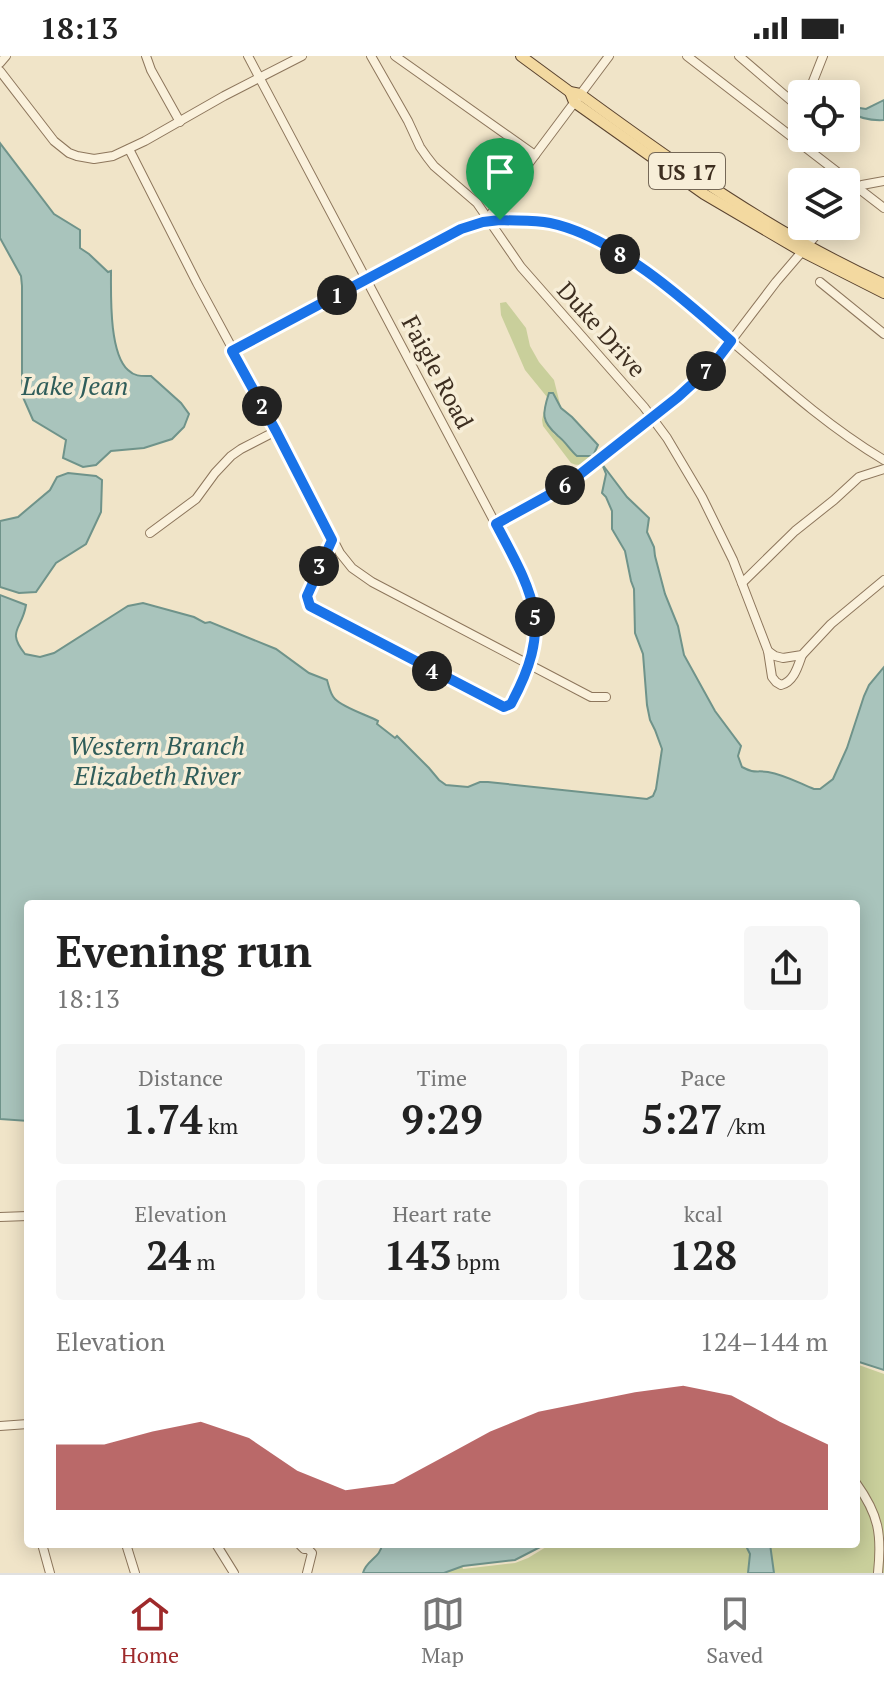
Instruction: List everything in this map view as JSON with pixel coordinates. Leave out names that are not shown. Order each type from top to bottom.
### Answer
[{"type":"main road","name":"US 17","points":[[521,56],[704,194],[884,293]]},
{"type":"main road","name":"US 17","points":[[804,248],[884,284]]},
{"type":"street","points":[[0,63],[6,56]]},
{"type":"street","points":[[146,56],[180,122]]},
{"type":"street","name":"Faigle Road","points":[[248,56],[496,524],[532,599],[535,634],[529,664],[511,704],[499,706],[310,606],[307,596],[332,540]]},
{"type":"street","points":[[0,71],[46,133],[69,153],[94,159],[129,149],[302,56]]},
{"type":"street","name":"Duke Drive","points":[[371,56],[420,147],[434,166],[477,203],[538,288],[652,416],[680,458],[733,560],[768,651],[772,677],[776,682],[781,685],[789,682],[802,655],[831,624],[884,580]]},
{"type":"street","points":[[395,56],[535,155]]},
{"type":"street","points":[[490,221],[491,214],[575,96],[609,56]]},
{"type":"street","points":[[687,56],[788,133]]},
{"type":"street","points":[[739,56],[788,98]]},
{"type":"street","points":[[814,80],[823,56]]},
{"type":"street","points":[[129,149],[232,351],[346,562],[358,574],[591,697],[606,697]]},
{"type":"street","points":[[812,152],[832,168]]},
{"type":"street","points":[[860,186],[884,181]]},
{"type":"street","points":[[860,190],[884,208]]},
{"type":"street","points":[[232,351],[461,229],[490,221],[549,223],[590,237],[642,269],[831,425],[884,460]]},
{"type":"street","points":[[496,524],[565,485],[695,382],[712,366],[811,240]]},
{"type":"street","points":[[820,282],[884,334]]},
{"type":"street","points":[[150,533],[196,499],[231,456],[276,431]]},
{"type":"street","points":[[869,473],[871,453]]},
{"type":"street","points":[[742,583],[795,531],[859,477],[884,469]]},
{"type":"street","points":[[768,651],[783,658],[802,655]]},
{"type":"street","points":[[0,1217],[24,1216]]},
{"type":"street","points":[[0,1426],[24,1424]]},
{"type":"street","points":[[860,1489],[872,1507],[879,1527],[878,1573]]},
{"type":"street","points":[[43,1548],[50,1573]]},
{"type":"street","points":[[127,1548],[135,1573]]},
{"type":"street","points":[[218,1548],[234,1573]]},
{"type":"street","points":[[302,1548],[308,1570]]},
{"type":"green space","points":[[506,302],[526,328],[530,346],[554,380],[561,408],[553,393],[549,393],[544,419],[554,434],[584,457],[593,456],[584,464],[571,463],[543,426],[547,397],[525,370],[501,315],[500,303]]},
{"type":"green space","points":[[860,1365],[884,1374],[884,1573],[440,1573],[462,1566],[463,1569],[515,1563],[544,1548],[860,1548]]},
{"type":"water","points":[[884,100],[884,120],[860,117],[860,108],[866,109]]},
{"type":"water","name":"Lake Jean","points":[[0,143],[54,214],[80,230],[80,248],[108,272],[111,271],[112,323],[122,362],[133,374],[151,376],[189,414],[184,427],[172,439],[144,448],[111,451],[96,465],[83,467],[63,458],[66,440],[33,420],[22,395],[21,276],[0,238]]},
{"type":"water","points":[[549,393],[553,393],[561,408],[598,445],[593,456],[577,456],[548,426],[544,412]]},
{"type":"water","name":"Western Branch Elizabeth River","points":[[602,464],[627,497],[649,518],[647,532],[678,626],[684,655],[715,711],[741,746],[738,756],[742,767],[774,773],[820,789],[833,779],[869,685],[884,667],[884,1370],[860,1362],[860,900],[24,900],[24,1121],[0,1119],[0,595],[26,605],[16,635],[25,654],[40,657],[54,653],[128,606],[143,603],[210,622],[276,649],[309,673],[327,680],[332,695],[339,702],[378,721],[377,724],[395,738],[397,736],[446,785],[468,787],[488,782],[647,799],[653,796],[656,789],[662,749],[647,705],[643,654],[635,633],[634,589],[625,551],[612,529],[612,511],[602,493],[606,474]]},
{"type":"water","points":[[68,473],[96,476],[102,480],[101,512],[86,544],[56,563],[36,592],[19,593],[0,587],[0,521],[18,517],[50,490],[57,477]]},
{"type":"water","points":[[538,1548],[515,1560],[463,1566],[444,1573],[363,1573],[381,1549]]},
{"type":"water","points":[[747,1548],[771,1548],[774,1573],[748,1573],[750,1554]]},
{"type":"route","points":[[500,220],[549,223],[590,237],[642,269],[731,341],[712,366],[678,397],[579,475],[496,524],[525,582],[536,619],[526,675],[508,707],[499,706],[310,606],[307,596],[332,540],[232,351],[461,229],[500,220]]}]
